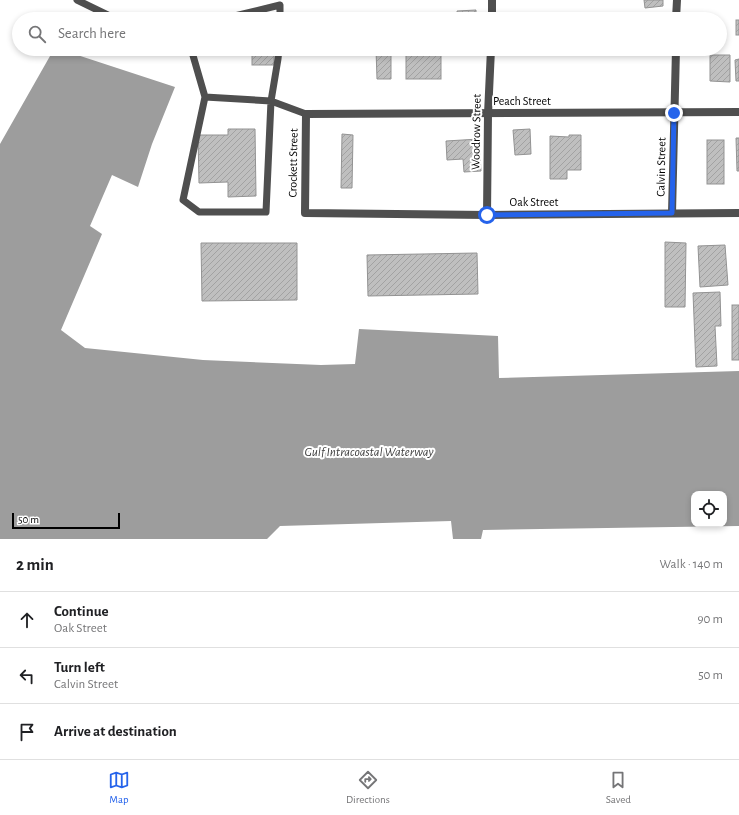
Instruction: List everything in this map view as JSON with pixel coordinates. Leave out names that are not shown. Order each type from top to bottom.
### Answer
[{"type":"street","points":[[492,0],[492,12]]},
{"type":"street","points":[[676,12],[677,0]]},
{"type":"street","name":"Woodrow Street","points":[[487,215],[490,56]]},
{"type":"street","name":"Calvin Street","points":[[672,213],[676,56]]},
{"type":"street","name":"Peach Street","points":[[306,114],[739,112]]},
{"type":"street","name":"Crockett Street","points":[[305,213],[306,114]]},
{"type":"street","name":"Oak Street","points":[[305,213],[487,215],[739,213]]},
{"type":"lane","points":[[77,0],[102,12]]},
{"type":"lane","points":[[251,12],[280,5],[280,12]]},
{"type":"lane","points":[[192,56],[205,97],[183,200],[199,212],[266,212],[271,101],[278,56]]},
{"type":"lane","points":[[205,97],[271,101],[306,114]]},
{"type":"water","name":"Gulf Intracoastal Waterway","points":[[50,56],[80,56],[175,87],[152,144],[138,187],[112,175],[90,226],[102,234],[61,330],[85,348],[203,360],[321,365],[355,364],[359,329],[498,336],[499,378],[739,371],[739,526],[727,526],[727,491],[691,491],[691,527],[483,530],[481,539],[453,539],[451,521],[280,526],[267,539],[0,539],[0,144]]},
{"type":"building","points":[[644,0],[663,0],[663,6],[645,8]]},
{"type":"building","points":[[476,10],[476,12],[457,12]]},
{"type":"building","points":[[736,20],[739,20],[739,35],[736,35]]},
{"type":"building","points":[[730,55],[730,82],[710,81],[710,56]]},
{"type":"building","points":[[252,56],[274,56],[274,65],[252,65]]},
{"type":"building","points":[[376,56],[391,56],[391,79],[377,79]]},
{"type":"building","points":[[406,56],[441,56],[441,79],[406,79]]},
{"type":"building","points":[[739,59],[739,81],[736,81],[735,60]]},
{"type":"building","points":[[228,129],[255,129],[256,196],[228,197],[228,182],[199,183],[198,135],[228,135]]},
{"type":"building","points":[[530,129],[531,154],[515,155],[513,130]]},
{"type":"building","points":[[342,134],[353,135],[352,188],[341,188]]},
{"type":"building","points":[[569,135],[581,135],[581,170],[567,170],[567,179],[550,179],[550,136],[569,137]]},
{"type":"building","points":[[736,138],[739,138],[739,171],[737,171]]},
{"type":"building","points":[[479,139],[481,171],[464,172],[463,159],[447,160],[446,141]]},
{"type":"building","points":[[707,140],[724,140],[724,184],[707,184]]},
{"type":"building","points":[[665,242],[686,243],[685,307],[665,307]]},
{"type":"building","points":[[201,243],[297,243],[297,300],[202,301]]},
{"type":"building","points":[[725,245],[728,285],[700,287],[698,246]]},
{"type":"building","points":[[477,253],[478,294],[368,296],[367,255]]},
{"type":"building","points":[[720,292],[721,326],[715,326],[717,366],[696,367],[693,293]]},
{"type":"building","points":[[732,305],[739,305],[739,360],[732,360]]},
{"type":"route","points":[[487,215],[672,213],[674,113]]}]
